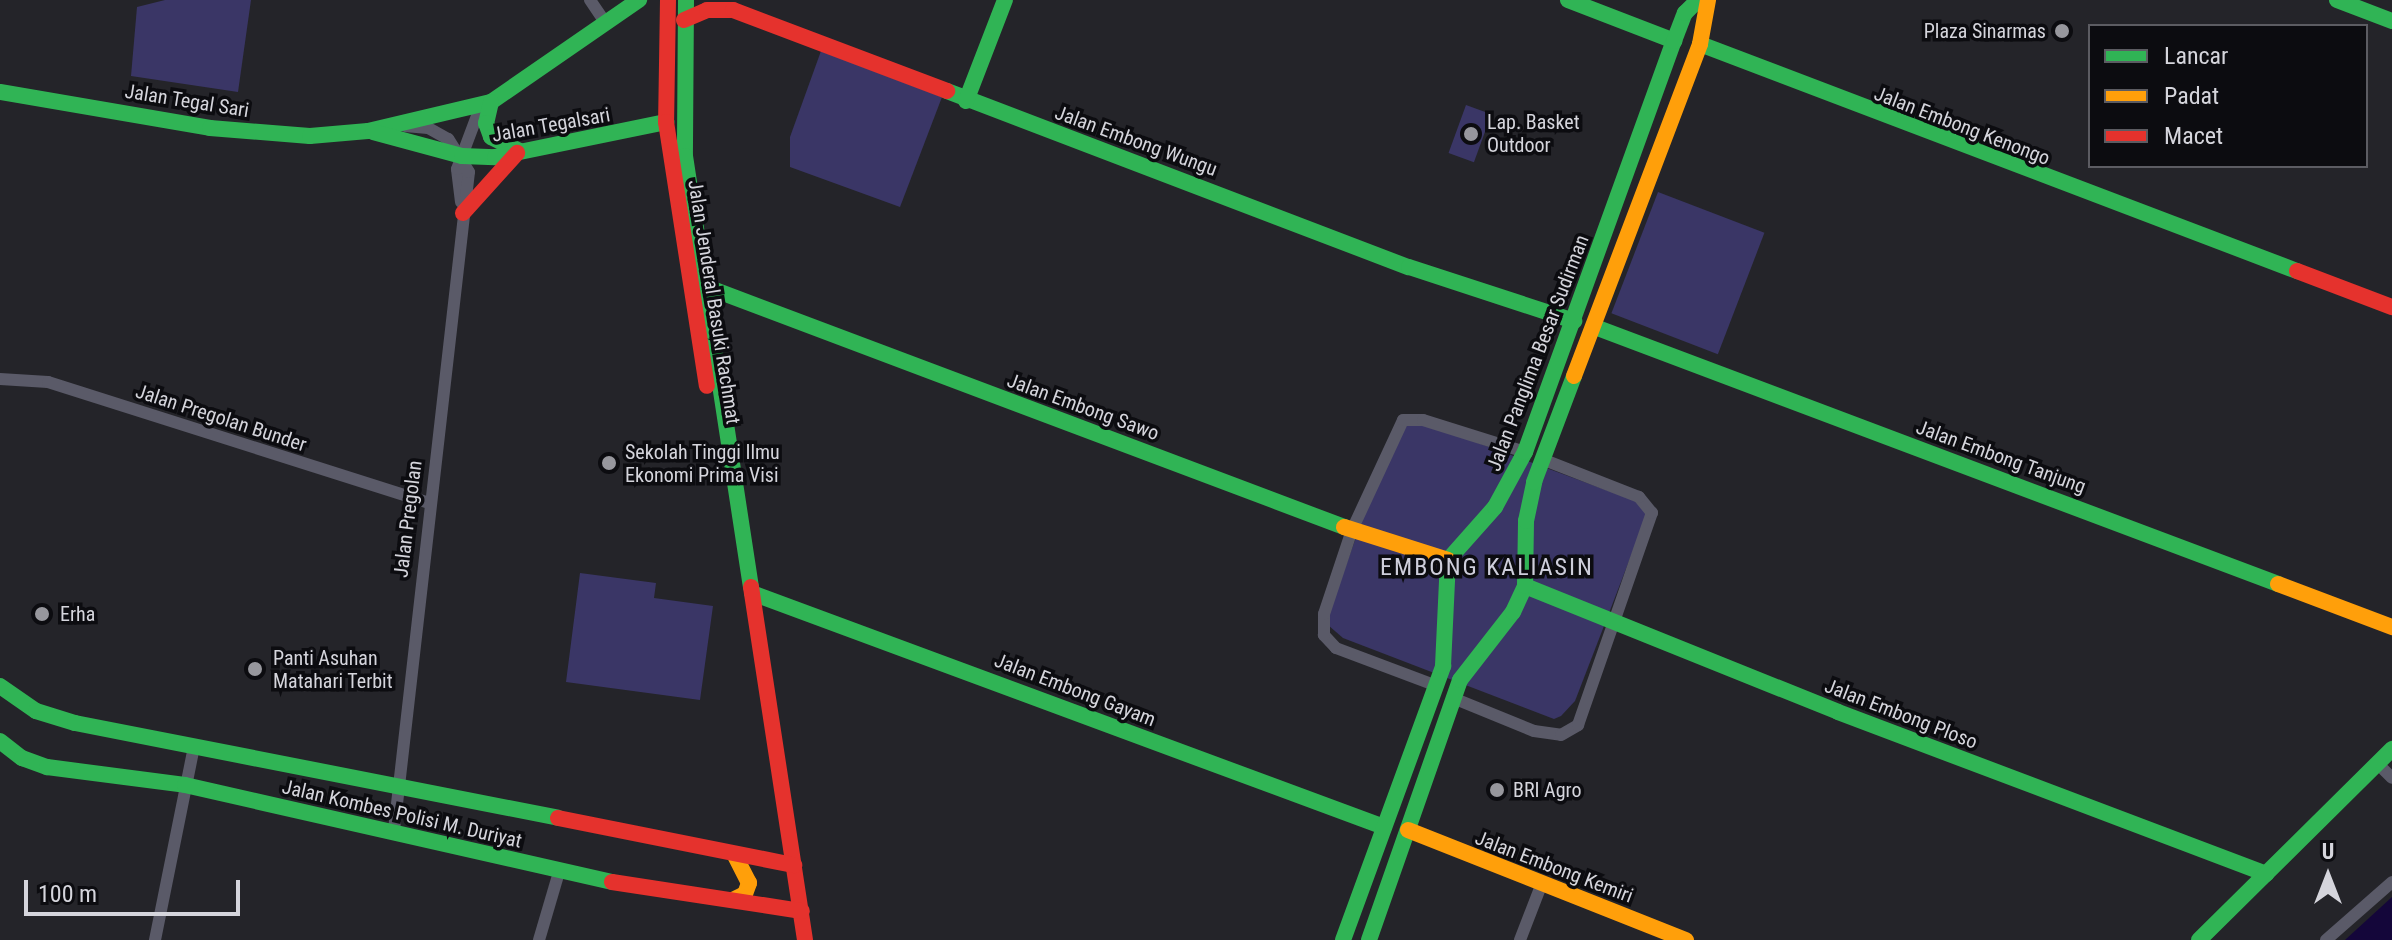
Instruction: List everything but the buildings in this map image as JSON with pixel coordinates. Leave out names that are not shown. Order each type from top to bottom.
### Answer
[{"type":"street","points":[[590,0],[604,21]]},
{"type":"street","name":"Jalan Tegalsari","points":[[368,131],[486,104],[639,0]]},
{"type":"street","name":"Jalan Jenderal Basuki Rachmat","points":[[668,0],[666,122],[725,504],[794,865],[805,940]]},
{"type":"street","name":"Jalan Jenderal Basuki Rachmat","points":[[686,0],[685,156],[788,843]]},
{"type":"street","points":[[966,101],[1005,0]]},
{"type":"street","points":[[1568,0],[1674,41]]},
{"type":"street","name":"Jalan Panglima Besar Sudirman","points":[[1448,560],[1495,507],[1525,452],[1674,41],[1685,13],[1698,0]]},
{"type":"street","name":"Jalan Panglima Besar Sudirman","points":[[1369,940],[1453,698],[1470,662],[1513,612],[1525,586],[1529,503],[1542,459],[1595,327],[1700,44],[1708,0]]},
{"type":"street","points":[[2337,0],[2392,21]]},
{"type":"street","name":"Jalan Embong Wungu","points":[[684,20],[707,10],[733,10],[1409,267],[1574,321]]},
{"type":"street","name":"Jalan Embong Kenongo","points":[[1700,44],[1870,113],[2392,307]]},
{"type":"street","name":"Jalan Tegal Sari","points":[[0,92],[210,128],[310,136],[368,131]]},
{"type":"street","points":[[463,213],[521,153],[491,137],[486,123],[486,104]]},
{"type":"street","name":"Jalan Pregolan","points":[[394,830],[402,786],[429,503],[469,172],[460,163],[486,104]]},
{"type":"street","name":"Jalan Tegalsari","points":[[368,131],[442,150],[460,163],[666,122]]},
{"type":"street","points":[[368,131],[428,128],[448,139],[460,163]]},
{"type":"street","name":"Jalan Embong Sawo","points":[[707,287],[1352,530],[1448,560]]},
{"type":"street","name":"Jalan Embong Tanjung","points":[[1595,327],[2392,627]]},
{"type":"street","name":"Jalan Pregolan Bunder","points":[[0,379],[48,382],[429,503]]},
{"type":"street","points":[[1437,686],[1336,648],[1324,635],[1324,614],[1352,530],[1403,420],[1423,420],[1525,452]]},
{"type":"street","points":[[1453,698],[1534,731],[1571,733],[1578,725],[1651,525],[1648,504],[1542,459]]},
{"type":"street","points":[[1343,940],[1437,686],[1444,656],[1448,560]]},
{"type":"street","name":"Jalan Embong Ploso","points":[[1525,586],[2266,874]]},
{"type":"street","name":"Jalan Embong Gayam","points":[[752,593],[1384,827]]},
{"type":"street","name":"Jalan Kombes Polisi M. Duriyat","points":[[0,686],[55,718],[735,856],[794,865]]},
{"type":"street","name":"Jalan Kombes Polisi M. Duriyat","points":[[0,741],[22,758],[47,767],[185,785],[394,830],[559,872],[802,911]]},
{"type":"street","points":[[155,940],[194,747]]},
{"type":"street","points":[[2199,940],[2392,749]]},
{"type":"street","points":[[2377,763],[2392,778]]},
{"type":"street","name":"Jalan Embong Kemiri","points":[[1408,830],[1686,940]]},
{"type":"street","points":[[733,900],[745,894],[749,883],[735,856]]},
{"type":"street","points":[[539,940],[559,872]]},
{"type":"street","points":[[2326,940],[2392,882]]},
{"type":"street","points":[[1520,940],[1542,883]]},
{"type":"shaded area","points":[[165,0],[251,0],[238,92],[131,76],[137,7]]},
{"type":"shaded area","points":[[821,51],[942,97],[900,207],[790,167],[790,137]]},
{"type":"shaded area","name":"Lap. Basket Outdoor","points":[[1466,105],[1491,114],[1474,162],[1449,153]]},
{"type":"shaded area","points":[[1658,192],[1764,233],[1718,354],[1611,313]]},
{"type":"shaded area","points":[[1421,422],[1644,504],[1646,517],[1575,701],[1561,716],[1554,719],[1343,638],[1328,625],[1329,611],[1396,429]]},
{"type":"shaded area","points":[[580,573],[656,583],[654,598],[713,606],[700,700],[566,682]]},
{"type":"shaded area","points":[[2392,897],[2392,940],[2345,940]]},
{"type":"traffic: fast","points":[[0,92],[210,128],[310,136],[368,131],[491,102],[639,0]]},
{"type":"traffic: fast","points":[[686,0],[685,156],[751,587]]},
{"type":"traffic: fast","points":[[966,101],[1005,0]]},
{"type":"traffic: fast","points":[[1568,0],[1674,41]]},
{"type":"traffic: fast","points":[[1343,940],[1443,666],[1448,560],[1495,507],[1525,452],[1674,41],[1685,13],[1698,0]]},
{"type":"traffic: fast","points":[[2337,0],[2392,21]]},
{"type":"traffic: fast","points":[[1700,44],[2297,271]]},
{"type":"traffic: fast","points":[[947,91],[1409,267],[1574,321]]},
{"type":"traffic: fast","points":[[491,102],[486,123],[491,137],[520,151]]},
{"type":"traffic: fast","points":[[373,132],[462,156],[495,157],[666,122]]},
{"type":"traffic: fast","points":[[707,287],[1344,527]]},
{"type":"traffic: fast","points":[[1595,327],[2278,584]]},
{"type":"traffic: fast","points":[[1369,940],[1460,680],[1513,612],[1525,586],[1526,521],[1534,482],[1574,376]]},
{"type":"traffic: fast","points":[[1525,586],[1838,712],[2266,874]]},
{"type":"traffic: fast","points":[[752,593],[1384,827]]},
{"type":"traffic: fast","points":[[0,686],[36,711],[75,723],[558,818]]},
{"type":"traffic: fast","points":[[0,741],[22,758],[47,767],[185,785],[612,882]]},
{"type":"traffic: fast","points":[[2199,940],[2392,749]]},
{"type":"traffic: slow","points":[[1574,376],[1700,44],[1708,0]]},
{"type":"traffic: slow","points":[[1344,527],[1448,560]]},
{"type":"traffic: slow","points":[[2278,584],[2392,627]]},
{"type":"traffic: slow","points":[[1408,830],[1686,940]]},
{"type":"traffic: slow","points":[[733,900],[745,894],[749,883],[735,856]]},
{"type":"traffic: jam","points":[[668,0],[666,122],[707,386]]},
{"type":"traffic: jam","points":[[684,20],[707,10],[733,10],[947,91]]},
{"type":"traffic: jam","points":[[463,213],[517,153]]},
{"type":"traffic: jam","points":[[2297,271],[2392,307]]},
{"type":"traffic: jam","points":[[751,587],[805,940]]},
{"type":"traffic: jam","points":[[558,818],[794,865]]},
{"type":"traffic: jam","points":[[612,882],[802,911]]},
{"type":"place","name":"Plaza Sinarmas","points":[[2062,31]]},
{"type":"place","name":"Lap. Basket Outdoor","points":[[1471,134]]},
{"type":"place","name":"Sekolah Tinggi Ilmu Ekonomi Prima Visi","points":[[609,463]]},
{"type":"place","name":"Erha","points":[[42,614]]},
{"type":"place","name":"Panti Asuhan Matahari Terbit","points":[[255,669]]},
{"type":"place","name":"BRI Agro","points":[[1497,790]]},
{"type":"district","name":"EMBONG KALIASIN","points":[[1487,568]]}]
